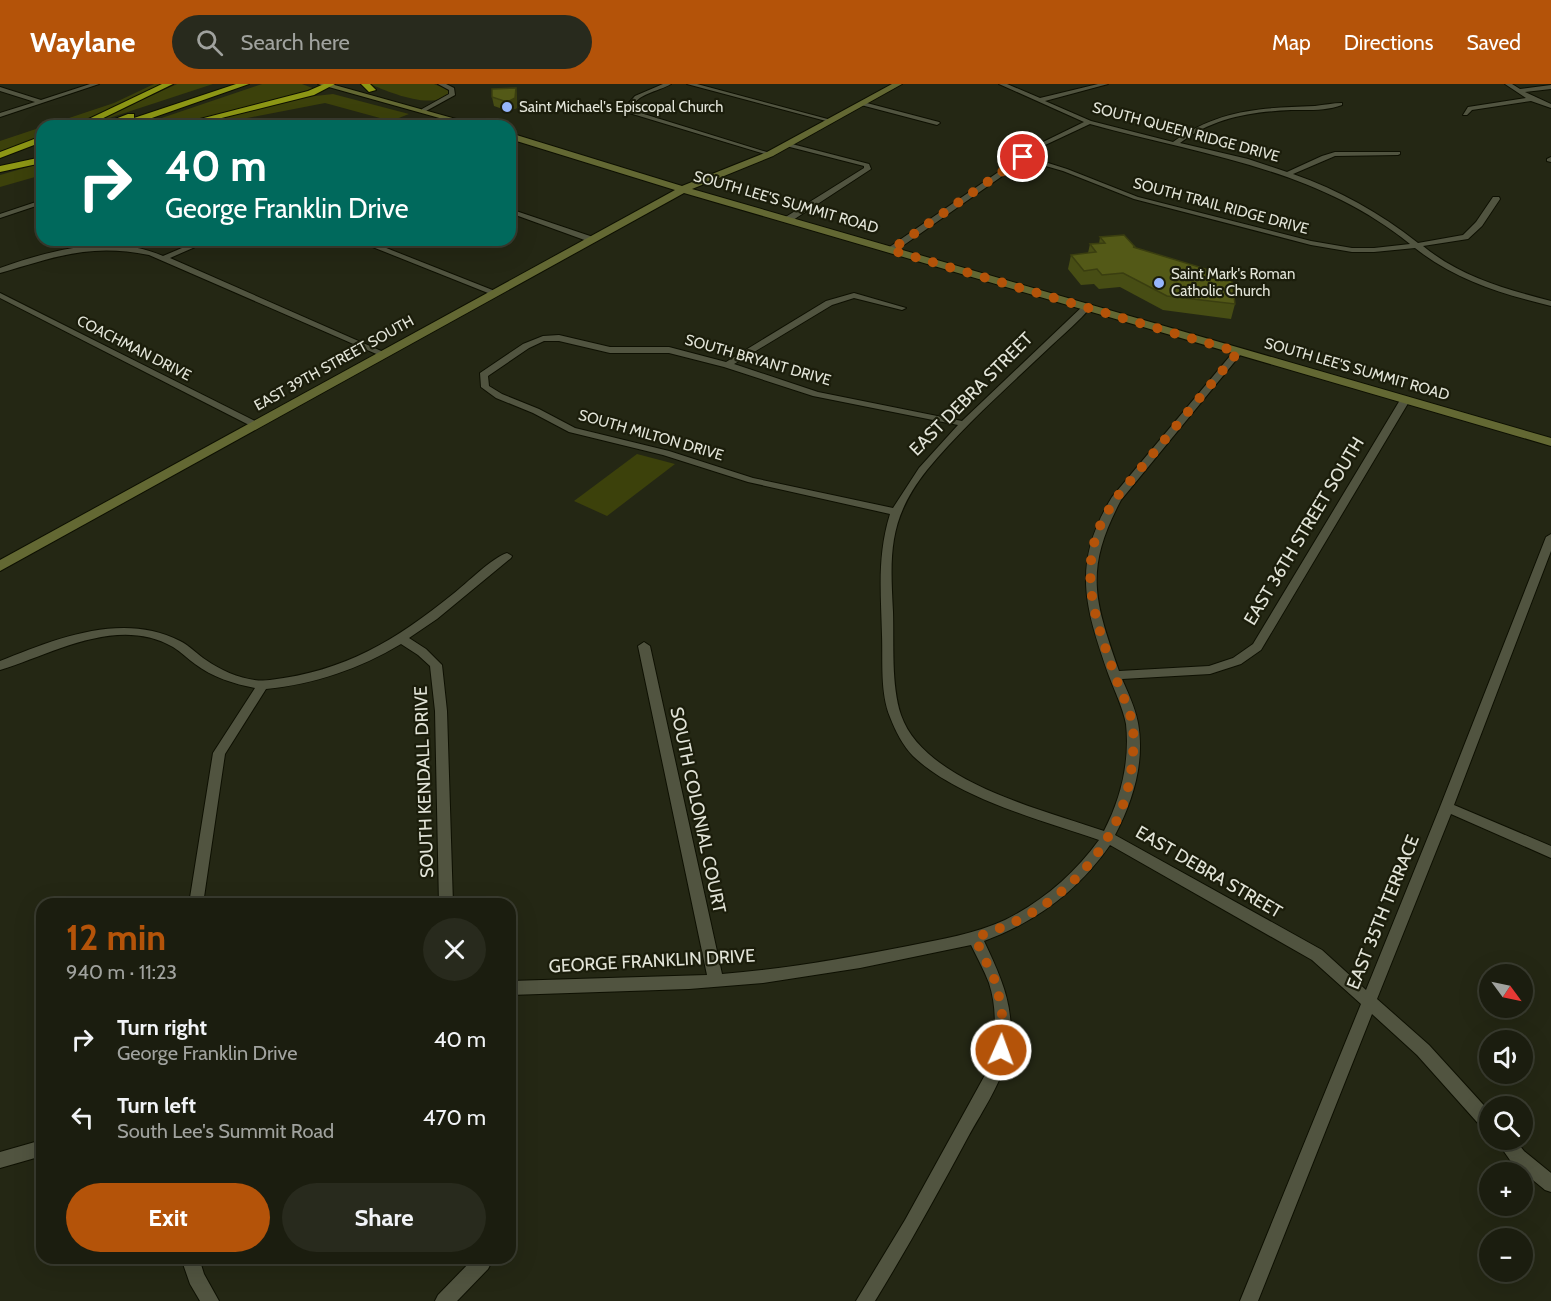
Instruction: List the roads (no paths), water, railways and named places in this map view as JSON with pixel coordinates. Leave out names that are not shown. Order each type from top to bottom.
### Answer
[{"type":"highway","points":[[92,120],[169,84]]},
{"type":"highway","points":[[120,120],[226,84]]},
{"type":"highway","points":[[138,120],[245,84]]},
{"type":"highway","points":[[311,93],[327,85]]},
{"type":"highway","points":[[202,120],[311,93],[345,91]]},
{"type":"highway","points":[[0,157],[36,142]]},
{"type":"highway","points":[[0,157],[36,147]]},
{"type":"highway","points":[[0,168],[36,154]]},
{"type":"highway","points":[[0,168],[36,161]]},
{"type":"main road","points":[[354,84],[368,87],[424,110]]},
{"type":"main road","name":"EAST 39TH STREET SOUTH","points":[[0,566],[685,190],[729,175],[740,167],[788,145],[898,84]]},
{"type":"main road","points":[[327,85],[456,120]]},
{"type":"main road","name":"SOUTH LEE'S SUMMIT ROAD","points":[[516,138],[685,190],[1547,443]]},
{"type":"street","points":[[0,115],[96,84]]},
{"type":"street","points":[[424,110],[452,96],[452,89],[441,84]]},
{"type":"street","points":[[668,84],[633,100],[628,105],[628,111],[770,154]]},
{"type":"street","points":[[690,84],[832,121]]},
{"type":"street","name":"SOUTH QUEEN RIDGE DRIVE","points":[[1002,84],[1089,122],[1246,160],[1289,174],[1360,206],[1390,224],[1439,262],[1476,282],[1551,304]]},
{"type":"street","points":[[1040,100],[1105,84]]},
{"type":"street","points":[[1508,84],[1532,99],[1551,106]]},
{"type":"street","points":[[1518,91],[1551,87]]},
{"type":"street","points":[[0,89],[42,102]]},
{"type":"street","points":[[1465,114],[1470,108],[1532,99]]},
{"type":"street","points":[[863,104],[937,123]]},
{"type":"street","points":[[1174,144],[1194,128],[1223,116],[1258,110],[1331,107],[1340,104]]},
{"type":"street","points":[[891,250],[1023,157],[1057,136],[1089,122]]},
{"type":"street","points":[[787,220],[868,169],[867,165],[788,145]]},
{"type":"street","points":[[1289,174],[1335,154],[1398,153]]},
{"type":"street","name":"SOUTH TRAIL RIDGE DRIVE","points":[[1023,157],[1065,170],[1136,198],[1331,248],[1374,250],[1418,245]]},
{"type":"street","points":[[1418,245],[1465,237],[1479,224],[1497,199]]},
{"type":"street","points":[[0,216],[36,203]]},
{"type":"street","points":[[516,213],[593,240]]},
{"type":"street","points":[[164,258],[193,246]]},
{"type":"street","points":[[375,246],[496,293]]},
{"type":"street","points":[[0,271],[46,256],[117,247],[151,253],[384,354]]},
{"type":"street","name":"COACHMAN DRIVE","points":[[0,295],[256,425]]},
{"type":"street","points":[[727,364],[829,303],[854,295],[902,308]]},
{"type":"street","name":"EAST DEBRA STREET","points":[[1087,307],[964,424],[922,470],[896,512],[888,537],[885,561],[890,690],[895,715],[904,734],[917,752],[933,765],[974,790],[1109,838],[1317,955],[1423,1050],[1479,1112]]},
{"type":"street","name":"SOUTH BRYANT DRIVE","points":[[543,339],[559,338],[610,350],[669,350],[727,364],[826,396],[964,424]]},
{"type":"street","name":"SOUTH MILTON DRIVE","points":[[543,339],[526,346],[483,375],[485,387],[499,396],[572,429],[666,453],[751,480],[896,512]]},
{"type":"street","name":"GEORGE FRANKLIN DRIVE","points":[[516,988],[716,981],[855,963],[975,938],[1021,919],[1061,893],[1092,862],[1109,838],[1128,791],[1134,751],[1132,723],[1094,614],[1090,590],[1091,556],[1100,525],[1116,498],[1238,352]]},
{"type":"street","name":"EAST 36TH STREET SOUTH","points":[[1115,675],[1210,670],[1237,661],[1257,647],[1405,400]]},
{"type":"street","name":"EAST 35TH TERRACE","points":[[1249,1301],[1447,807],[1551,537]]},
{"type":"street","points":[[0,666],[78,637],[110,632],[144,634],[175,643],[205,666],[235,680],[263,685],[314,678],[355,665],[402,639],[507,556]]},
{"type":"street","name":"SOUTH KENDALL DRIVE","points":[[402,639],[422,652],[436,665],[441,711],[446,898]]},
{"type":"street","name":"SOUTH COLONIAL COURT","points":[[644,646],[716,981]]},
{"type":"street","points":[[197,898],[219,753],[263,685]]},
{"type":"street","points":[[1447,807],[1551,852]]},
{"type":"street","points":[[866,1301],[911,1226],[992,1078],[1001,1050],[1002,1011],[996,983],[975,938]]},
{"type":"street","points":[[0,1161],[36,1150]]},
{"type":"street","points":[[1512,1150],[1551,1184]]},
{"type":"street","points":[[192,1264],[196,1278],[210,1301]]},
{"type":"street","points":[[444,1301],[481,1264]]},
{"type":"place","name":"Saint Michael's Episcopal Church","points":[[507,107]]},
{"type":"place","name":"Saint Mark's Roman Catholic Church","points":[[1159,283]]}]
